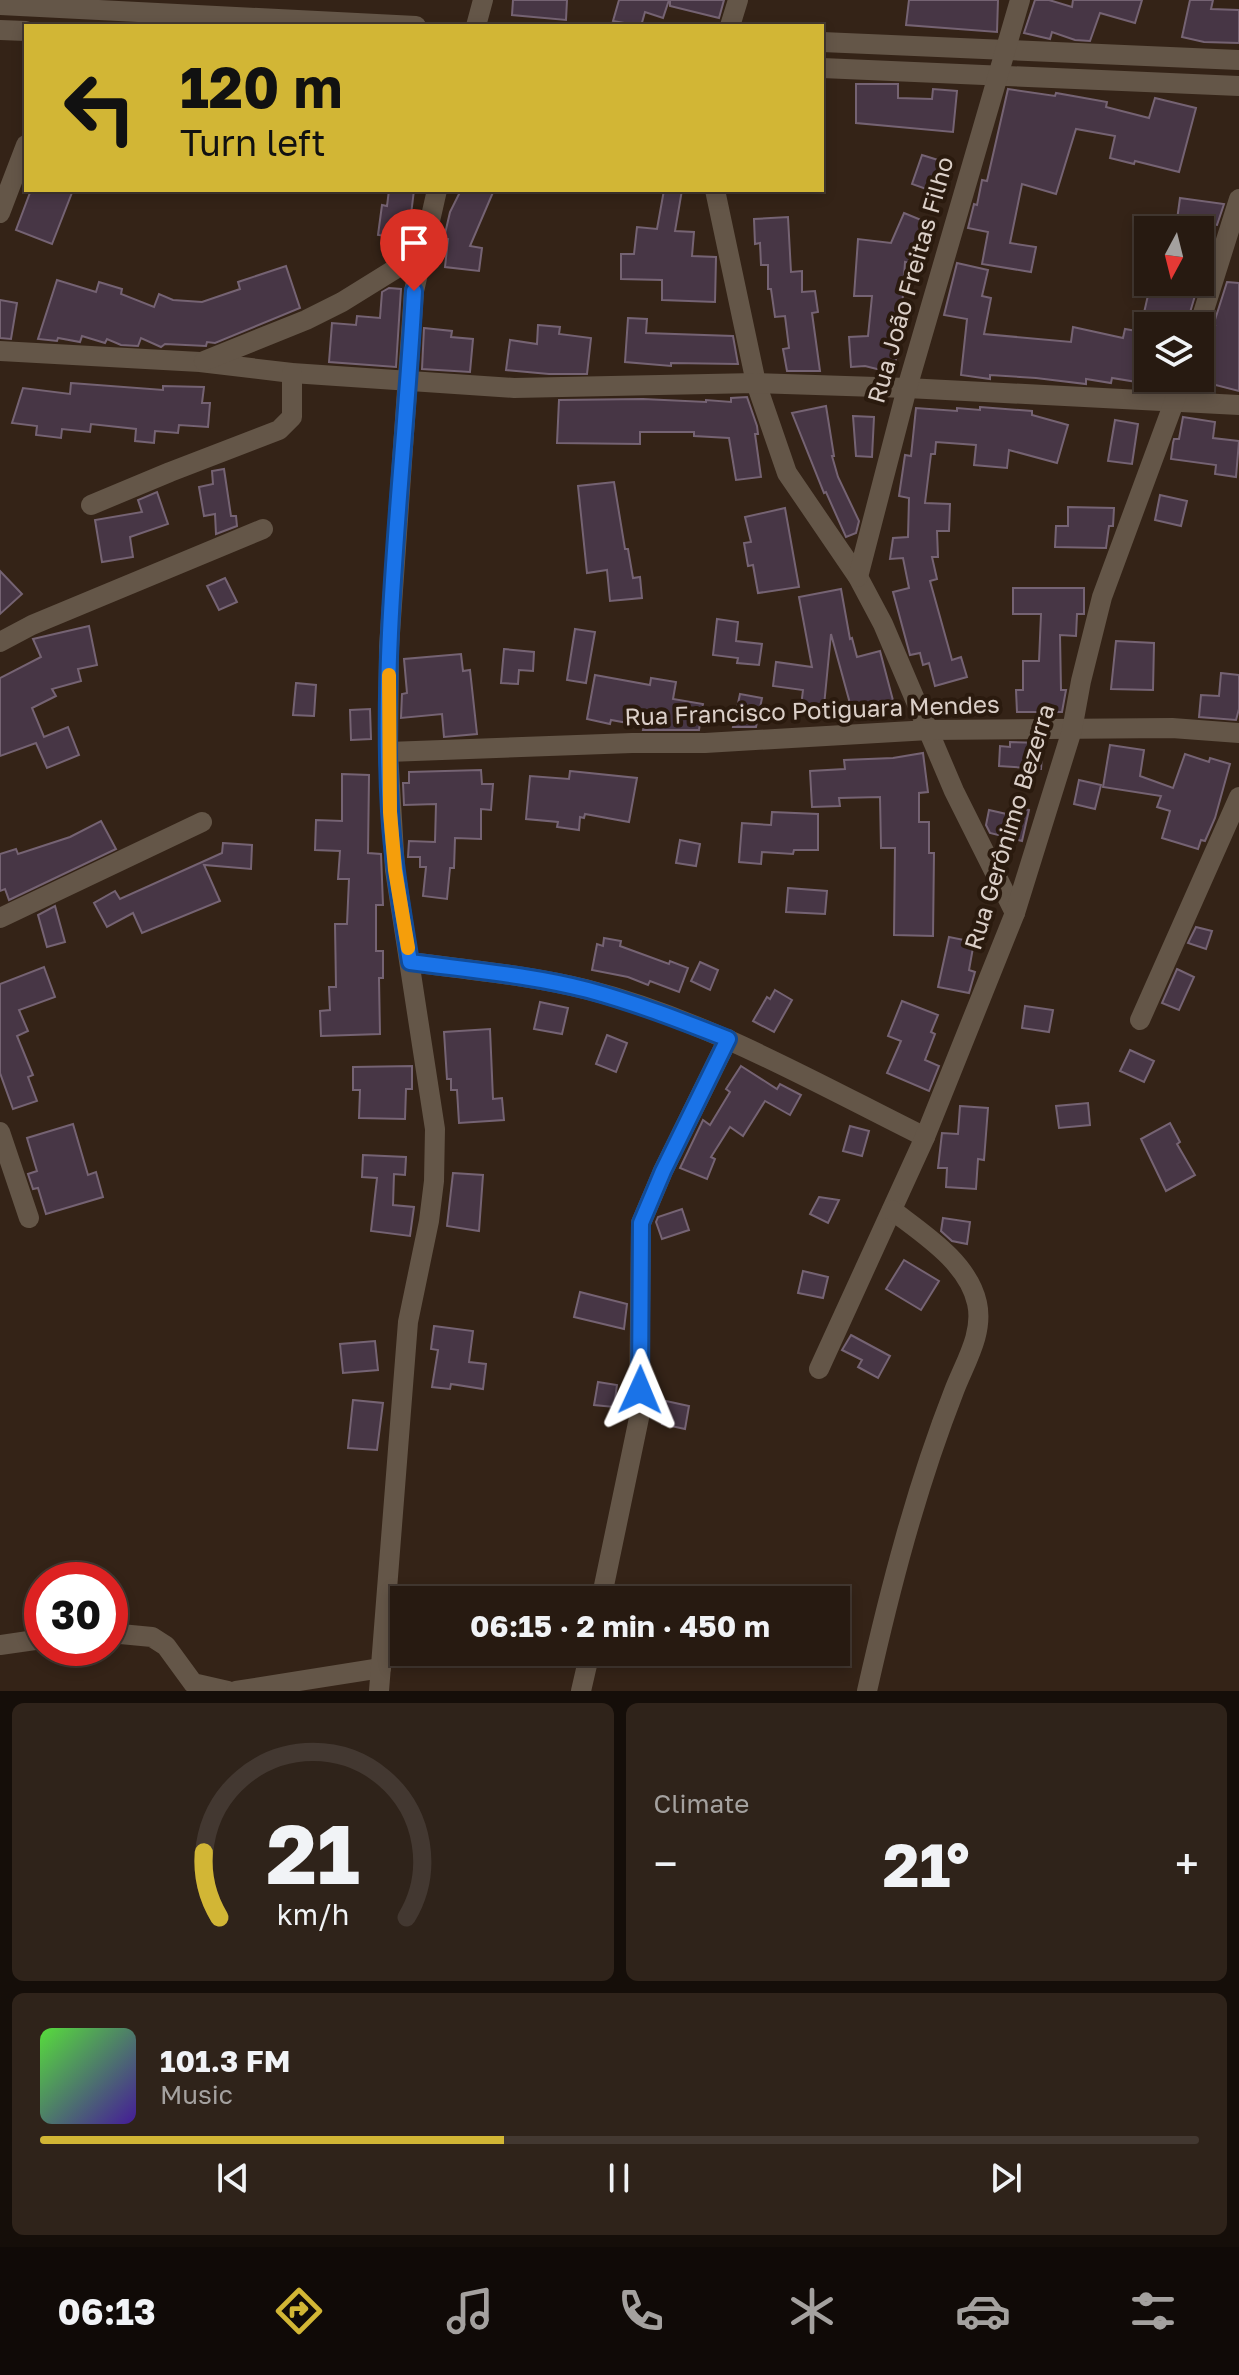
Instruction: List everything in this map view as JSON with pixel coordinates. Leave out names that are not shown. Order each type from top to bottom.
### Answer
[{"type":"street","points":[[477,24],[483,0]]},
{"type":"street","points":[[731,24],[738,0]]},
{"type":"street","name":"Rua João Freitas Filho","points":[[858,577],[907,388],[1020,0]]},
{"type":"street","points":[[0,5],[80,12],[368,24]]},
{"type":"street","points":[[0,30],[24,31]]},
{"type":"street","points":[[824,42],[1239,60]]},
{"type":"street","points":[[824,68],[1239,86]]},
{"type":"street","points":[[0,213],[24,150]]},
{"type":"street","points":[[379,1691],[408,1322],[434,1181],[435,1129],[395,870],[388,752],[389,647],[414,291],[436,192]]},
{"type":"street","points":[[715,192],[756,383],[787,473],[858,577],[883,624],[954,791],[1015,913]]},
{"type":"street","points":[[1203,312],[1239,199]]},
{"type":"street","points":[[200,362],[306,320],[342,302],[421,253]]},
{"type":"street","points":[[0,351],[200,362],[292,373],[514,388],[756,383],[1239,405]]},
{"type":"street","points":[[91,505],[279,430],[292,417],[292,373]]},
{"type":"street","name":"Rua Gerônimo Bezerra","points":[[819,1369],[925,1137],[1015,913],[1072,730],[1102,597],[1178,392]]},
{"type":"street","points":[[0,642],[32,625],[263,529]]},
{"type":"street","name":"Rua Francisco Potiguara Mendes","points":[[388,752],[705,743],[929,730],[1172,728],[1239,733]]},
{"type":"street","points":[[1140,1020],[1239,797]]},
{"type":"street","points":[[0,918],[202,822]]},
{"type":"street","points":[[410,962],[535,979],[657,1011],[728,1039],[925,1137]]},
{"type":"street","points":[[604,1586],[639,1418],[641,1223],[728,1039]]},
{"type":"street","points":[[0,1132],[29,1218]]},
{"type":"street","points":[[867,1691],[891,1587],[924,1475],[978,1327],[978,1304],[967,1279],[943,1250],[892,1210]]},
{"type":"street","points":[[128,1635],[152,1637],[166,1646],[196,1689],[228,1691]]},
{"type":"street","points":[[0,1645],[24,1642]]},
{"type":"street","points":[[581,1691],[587,1666]]},
{"type":"street","points":[[236,1691],[381,1668]]},
{"type":"building","points":[[513,0],[567,0],[566,20],[512,15]]},
{"type":"building","points":[[619,0],[669,0],[663,18],[645,12],[642,24],[613,21]]},
{"type":"building","points":[[670,0],[724,0],[719,18],[670,6]]},
{"type":"building","points":[[909,0],[998,0],[997,32],[906,25]]},
{"type":"building","points":[[1035,0],[1049,0],[1072,7],[1073,0],[1142,0],[1135,23],[1100,13],[1090,41],[1075,40],[1052,32],[1050,39],[1024,33]]},
{"type":"building","points":[[1190,0],[1213,0],[1211,9],[1239,10],[1239,43],[1204,42],[1182,37]]},
{"type":"building","points":[[856,84],[898,84],[898,98],[932,99],[933,89],[957,91],[953,132],[856,123]]},
{"type":"building","points":[[1008,89],[1107,102],[1106,107],[1149,118],[1155,98],[1196,108],[1179,172],[1110,158],[1115,136],[1076,129],[1056,194],[1022,184],[1010,243],[1036,247],[1031,272],[982,264],[988,232],[968,228],[982,180],[987,181]]},
{"type":"building","points":[[922,155],[954,165],[943,195],[912,184]]},
{"type":"building","points":[[30,192],[72,192],[52,244],[16,230]]},
{"type":"building","points":[[389,192],[414,192],[408,239],[378,235],[382,205],[387,206]]},
{"type":"building","points":[[460,192],[493,192],[470,246],[482,248],[479,271],[445,267],[448,239],[444,238],[450,212]]},
{"type":"building","points":[[664,192],[682,192],[675,231],[694,232],[692,256],[716,257],[715,302],[662,300],[662,280],[621,279],[621,254],[634,254],[637,227],[657,229]]},
{"type":"building","points":[[1180,198],[1224,204],[1217,225],[1214,225],[1214,216],[1178,216]]},
{"type":"building","points":[[904,213],[931,224],[919,252],[918,264],[905,262],[900,341],[893,373],[865,366],[851,367],[849,337],[868,336],[872,296],[854,296],[858,239],[891,243]]},
{"type":"building","points":[[788,217],[791,272],[802,271],[802,292],[815,291],[818,312],[812,313],[820,371],[787,371],[783,349],[789,348],[785,316],[775,317],[771,289],[768,289],[768,265],[761,265],[760,243],[755,244],[754,219]]},
{"type":"building","points":[[957,263],[988,270],[982,296],[991,298],[984,334],[1071,342],[1073,327],[1123,338],[1125,329],[1134,331],[1134,382],[1112,378],[1111,383],[1086,379],[1086,384],[961,375],[967,319],[944,315]]},
{"type":"building","points":[[286,266],[300,308],[215,343],[207,342],[206,346],[165,344],[161,347],[141,338],[138,346],[121,345],[107,339],[105,343],[82,336],[80,342],[58,338],[57,341],[38,339],[57,280],[96,292],[99,282],[122,289],[121,294],[154,307],[159,294],[173,300],[202,302],[240,289],[238,282]]},
{"type":"building","points":[[1227,282],[1239,283],[1239,391],[1214,385],[1214,323]]},
{"type":"building","points":[[389,288],[401,289],[396,367],[329,362],[332,323],[356,325],[357,316],[380,318],[382,292]]},
{"type":"building","points":[[1148,296],[1195,296],[1190,312],[1144,312]]},
{"type":"building","points":[[0,300],[17,303],[11,339],[0,338]]},
{"type":"building","points":[[628,318],[647,319],[646,333],[733,336],[738,364],[671,363],[671,366],[625,362]]},
{"type":"building","points":[[538,325],[560,327],[559,334],[591,338],[587,374],[506,370],[510,340],[537,344]]},
{"type":"building","points":[[424,328],[452,331],[451,337],[473,339],[470,372],[422,369]]},
{"type":"building","points":[[71,383],[163,390],[163,386],[204,387],[202,403],[210,403],[208,427],[179,425],[178,433],[155,431],[154,443],[135,441],[136,429],[91,424],[90,432],[62,429],[61,438],[36,435],[37,426],[12,423],[23,388],[70,394]]},
{"type":"building","points":[[747,397],[757,426],[758,434],[755,434],[761,477],[736,480],[729,438],[694,436],[694,432],[640,432],[640,444],[557,443],[559,400],[731,402],[731,398]]},
{"type":"building","points":[[826,406],[832,456],[838,477],[859,521],[856,533],[846,537],[824,493],[792,413]]},
{"type":"building","points":[[980,407],[1032,411],[1032,415],[1068,425],[1057,463],[1009,450],[1007,468],[974,465],[976,445],[936,442],[935,454],[931,454],[925,503],[950,504],[949,531],[937,531],[938,557],[932,557],[937,579],[930,581],[952,660],[961,657],[967,677],[935,686],[929,663],[923,665],[920,653],[910,655],[893,592],[909,588],[903,558],[890,559],[893,538],[908,537],[909,498],[899,496],[905,455],[911,456],[916,408],[957,411],[957,408],[980,410]]},
{"type":"building","points":[[853,416],[874,417],[872,457],[856,456]]},
{"type":"building","points":[[1183,417],[1215,422],[1213,438],[1239,441],[1236,477],[1215,474],[1216,465],[1171,459],[1174,439],[1179,439]]},
{"type":"building","points":[[1115,420],[1138,424],[1132,464],[1108,461]]},
{"type":"building","points":[[224,469],[231,516],[236,516],[237,526],[216,534],[215,514],[204,516],[199,487],[213,484],[212,471]]},
{"type":"building","points":[[614,482],[625,549],[628,549],[633,578],[640,577],[642,598],[610,601],[607,570],[587,573],[578,486]]},
{"type":"building","points":[[157,492],[168,524],[130,537],[133,557],[102,562],[95,520],[142,512],[138,500]]},
{"type":"building","points":[[1160,495],[1187,501],[1181,526],[1155,520]]},
{"type":"building","points":[[1068,507],[1114,508],[1113,526],[1109,526],[1106,548],[1055,547],[1056,526],[1068,526]]},
{"type":"building","points":[[785,508],[799,587],[758,593],[753,565],[748,566],[744,543],[751,542],[745,517]]},
{"type":"building","points":[[0,571],[22,594],[0,614]]},
{"type":"building","points":[[225,578],[237,602],[219,610],[207,586]]},
{"type":"building","points":[[1013,588],[1084,588],[1084,614],[1077,614],[1076,636],[1060,635],[1061,690],[1066,690],[1062,712],[1017,712],[1016,690],[1023,690],[1023,661],[1039,661],[1041,614],[1013,614]]},
{"type":"building","points":[[841,589],[850,639],[857,657],[880,651],[895,708],[854,718],[831,634],[823,716],[800,714],[803,690],[773,686],[776,662],[812,667],[799,597]]},
{"type":"building","points":[[717,619],[738,622],[736,641],[762,644],[759,665],[737,663],[738,658],[713,655]]},
{"type":"building","points":[[89,626],[97,665],[78,669],[81,681],[52,689],[56,696],[32,708],[44,737],[68,727],[79,755],[47,768],[36,743],[0,756],[0,678],[41,657],[33,639]]},
{"type":"building","points":[[575,629],[595,632],[586,683],[567,680]]},
{"type":"building","points":[[1116,641],[1154,643],[1153,690],[1111,689]]},
{"type":"building","points":[[504,649],[534,652],[533,671],[519,670],[518,684],[501,683]]},
{"type":"building","points":[[461,654],[463,671],[470,670],[477,734],[444,737],[442,714],[401,718],[402,694],[407,693],[404,659]]},
{"type":"building","points":[[1221,673],[1239,675],[1236,720],[1199,717],[1201,695],[1219,696]]},
{"type":"building","points":[[595,675],[650,685],[651,678],[676,682],[673,699],[703,704],[699,730],[643,730],[644,726],[587,719]]},
{"type":"building","points":[[296,683],[316,685],[314,716],[293,715]]},
{"type":"building","points":[[740,694],[762,698],[756,727],[733,727]]},
{"type":"building","points":[[370,709],[371,739],[351,740],[350,710]]},
{"type":"building","points":[[1010,742],[1043,743],[1041,769],[999,766],[1000,746],[1010,747]]},
{"type":"building","points":[[1110,745],[1144,750],[1140,776],[1173,788],[1185,754],[1209,762],[1210,758],[1230,764],[1215,818],[1198,849],[1162,838],[1170,811],[1157,807],[1161,796],[1103,787]]},
{"type":"building","points":[[923,753],[928,792],[919,793],[919,822],[929,822],[929,853],[934,853],[933,936],[894,935],[895,848],[881,848],[880,797],[839,798],[840,806],[812,807],[810,771],[845,769],[844,760]]},
{"type":"building","points":[[481,770],[482,784],[493,784],[491,810],[481,809],[481,839],[455,838],[454,868],[450,868],[447,899],[423,896],[426,867],[420,867],[420,857],[408,857],[409,841],[435,842],[436,804],[404,805],[403,783],[409,783],[409,772]]},
{"type":"building","points":[[570,771],[637,778],[629,822],[585,814],[584,818],[580,817],[579,830],[557,827],[558,822],[526,819],[530,776],[569,779]]},
{"type":"building","points":[[342,774],[369,775],[368,853],[381,854],[383,905],[376,905],[376,951],[383,951],[383,978],[379,978],[380,1034],[321,1036],[320,1011],[330,1010],[329,987],[336,987],[335,924],[347,924],[349,879],[338,879],[340,851],[315,850],[316,820],[342,821]]},
{"type":"building","points":[[1079,780],[1101,785],[1095,809],[1074,804]]},
{"type":"building","points":[[1013,806],[1029,810],[1022,841],[990,833],[986,825],[989,810],[1011,815]]},
{"type":"building","points":[[772,812],[818,814],[818,850],[794,850],[793,854],[762,852],[761,864],[739,862],[742,823],[771,825]]},
{"type":"building","points":[[101,821],[116,849],[9,900],[5,889],[0,891],[0,854],[16,849],[18,854],[70,837]]},
{"type":"building","points":[[680,840],[700,844],[696,866],[676,863]]},
{"type":"building","points":[[223,843],[252,845],[251,869],[204,865],[220,901],[142,933],[133,913],[107,927],[94,903],[115,891],[120,899],[222,853]]},
{"type":"building","points":[[788,888],[827,891],[825,914],[786,912]]},
{"type":"building","points":[[55,906],[65,942],[47,947],[38,915]]},
{"type":"building","points":[[1196,927],[1212,931],[1206,949],[1188,943]]},
{"type":"building","points":[[949,937],[974,942],[969,970],[975,972],[969,993],[938,987]]},
{"type":"building","points":[[604,938],[621,941],[620,946],[688,968],[679,992],[650,981],[648,985],[628,977],[592,970],[597,944],[603,946]]},
{"type":"building","points":[[700,962],[718,970],[710,990],[691,981]]},
{"type":"building","points":[[44,967],[55,997],[19,1010],[28,1031],[17,1036],[33,1075],[28,1077],[37,1101],[13,1109],[0,1073],[0,984]]},
{"type":"building","points":[[1177,969],[1194,977],[1179,1010],[1162,1003]]},
{"type":"building","points":[[775,990],[792,1000],[774,1032],[753,1021],[767,997],[770,999]]},
{"type":"building","points":[[902,1001],[938,1015],[925,1060],[939,1066],[929,1091],[887,1073],[901,1041],[888,1036]]},
{"type":"building","points":[[540,1002],[568,1008],[562,1034],[534,1029]]},
{"type":"building","points":[[1025,1006],[1053,1010],[1049,1032],[1022,1028]]},
{"type":"building","points":[[490,1029],[493,1099],[502,1098],[504,1120],[459,1123],[457,1090],[451,1090],[451,1079],[447,1079],[444,1032]]},
{"type":"building","points":[[607,1035],[627,1043],[616,1072],[596,1064]]},
{"type":"building","points":[[1130,1050],[1154,1061],[1144,1082],[1120,1071]]},
{"type":"building","points":[[412,1066],[412,1089],[406,1089],[405,1119],[359,1118],[360,1090],[353,1090],[353,1067]]},
{"type":"building","points":[[741,1066],[777,1089],[780,1084],[801,1095],[790,1115],[765,1101],[743,1136],[730,1127],[711,1157],[715,1159],[707,1179],[680,1168],[703,1120],[710,1125],[730,1092],[726,1089]]},
{"type":"building","points":[[1088,1103],[1090,1125],[1059,1128],[1056,1106]]},
{"type":"building","points":[[960,1106],[988,1108],[984,1160],[978,1159],[976,1189],[946,1187],[947,1168],[938,1168],[942,1133],[958,1134]]},
{"type":"building","points":[[1170,1123],[1180,1142],[1177,1144],[1195,1175],[1166,1191],[1141,1139]]},
{"type":"building","points":[[73,1124],[88,1175],[96,1172],[103,1197],[46,1214],[38,1188],[33,1189],[28,1174],[37,1171],[27,1138]]},
{"type":"building","points":[[850,1126],[869,1131],[862,1156],[843,1151]]},
{"type":"building","points":[[363,1155],[406,1157],[405,1175],[394,1174],[393,1205],[414,1207],[410,1236],[371,1231],[377,1178],[362,1177]]},
{"type":"building","points":[[453,1173],[483,1175],[479,1231],[447,1226]]},
{"type":"building","points":[[819,1197],[839,1200],[828,1223],[810,1214]]},
{"type":"building","points":[[682,1209],[689,1230],[662,1239],[656,1222],[658,1217]]},
{"type":"building","points":[[943,1218],[970,1222],[967,1244],[952,1241],[941,1231]]},
{"type":"building","points":[[904,1260],[939,1281],[921,1310],[886,1289]]},
{"type":"building","points":[[803,1271],[828,1277],[823,1298],[798,1293]]},
{"type":"building","points":[[580,1292],[627,1304],[624,1329],[574,1317]]},
{"type":"building","points":[[434,1326],[473,1331],[469,1362],[486,1364],[483,1389],[451,1384],[450,1389],[432,1387],[438,1350],[431,1349]]},
{"type":"building","points":[[851,1335],[890,1356],[878,1378],[858,1367],[862,1360],[842,1350]]},
{"type":"building","points":[[375,1341],[378,1370],[343,1373],[340,1344]]},
{"type":"building","points":[[598,1382],[617,1385],[614,1407],[594,1405]]},
{"type":"building","points":[[353,1400],[383,1403],[377,1450],[348,1448]]},
{"type":"building","points":[[666,1401],[689,1406],[685,1429],[662,1424]]},
{"type":"slow traffic","points":[[389,675],[390,812],[395,870],[408,948]]},
{"type":"route","points":[[414,291],[389,647],[388,752],[395,870],[410,962],[535,979],[586,990],[657,1011],[728,1039],[641,1223],[640,1390]]}]
